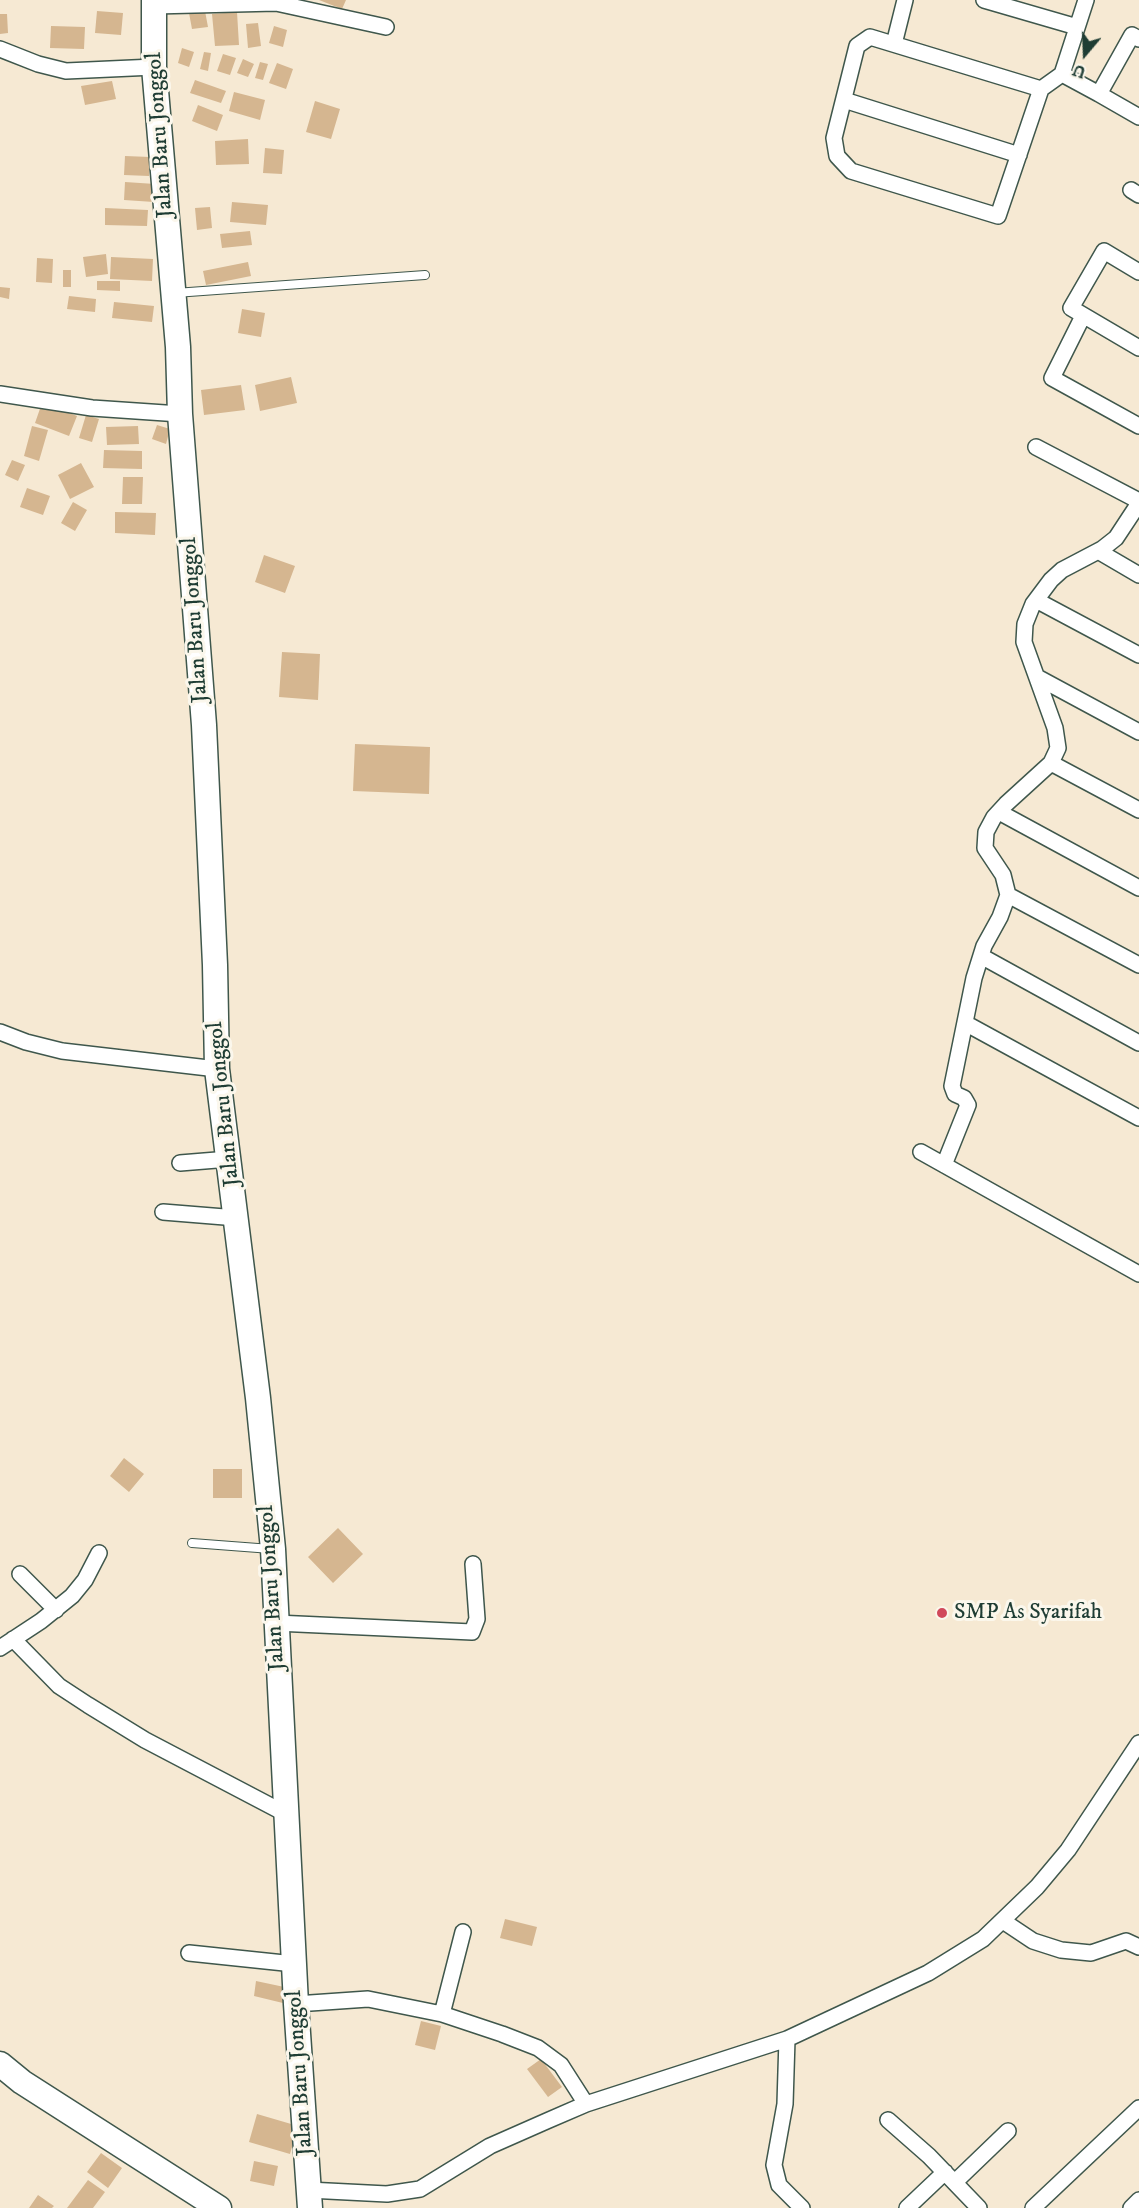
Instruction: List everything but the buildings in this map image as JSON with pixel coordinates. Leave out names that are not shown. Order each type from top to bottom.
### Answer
[{"type":"main road","name":"Jalan Baru Jonggol","points":[[154,3],[154,67],[174,293],[180,414],[207,784],[217,1069],[237,1218],[273,1549],[296,2004],[309,2199]]},
{"type":"main road","points":[[0,2064],[22,2082],[219,2208]]},
{"type":"street","points":[[894,44],[905,0]]},
{"type":"street","points":[[984,0],[1077,27]]},
{"type":"street","points":[[1041,90],[870,37],[857,46],[834,138],[837,156],[850,171],[998,216],[1041,90],[1062,74],[1086,0]]},
{"type":"street","points":[[154,3],[276,3],[386,27]]},
{"type":"street","points":[[1099,94],[1132,35],[1139,39]]},
{"type":"street","points":[[0,49],[38,64],[66,71],[154,67]]},
{"type":"street","points":[[1062,74],[1139,117]]},
{"type":"street","points":[[844,100],[1019,155]]},
{"type":"street","points":[[1139,272],[1104,251],[1071,308],[1139,348]]},
{"type":"street","points":[[1083,316],[1052,378],[1139,426]]},
{"type":"street","points":[[0,394],[92,408],[180,414]]},
{"type":"street","points":[[944,1165],[969,1106],[964,1098],[955,1094],[952,1086],[965,1023],[981,956],[1008,895],[1003,875],[983,842],[986,832],[999,812],[1051,763],[1059,740],[1023,633],[1036,600],[1062,570],[1098,551],[1116,538],[1139,502],[1036,447]]},
{"type":"street","points":[[1098,551],[1139,575]]},
{"type":"street","points":[[1036,600],[1139,655]]},
{"type":"street","points":[[1037,677],[1139,732]]},
{"type":"street","points":[[1051,763],[1139,810]]},
{"type":"street","points":[[999,812],[1139,888]]},
{"type":"street","points":[[1008,895],[1139,965]]},
{"type":"street","points":[[981,956],[1139,1043]]},
{"type":"street","points":[[965,1023],[1139,1118]]},
{"type":"street","points":[[0,1032],[26,1042],[62,1051],[217,1069]]},
{"type":"street","points":[[921,1152],[1139,1274]]},
{"type":"street","points":[[180,1163],[228,1159]]},
{"type":"street","points":[[163,1212],[237,1218]]},
{"type":"street","points":[[0,1648],[56,1610],[85,1580],[99,1553]]},
{"type":"street","points":[[276,1623],[472,1632],[477,1619],[473,1564]]},
{"type":"street","points":[[20,1574],[56,1610]]},
{"type":"street","points":[[14,1639],[59,1686],[88,1705],[146,1740],[288,1815]]},
{"type":"street","points":[[309,2199],[387,2194],[420,2189],[490,2146],[586,2104],[787,2039],[928,1973],[961,1954],[1003,1921],[1054,1869],[1139,1743]]},
{"type":"street","points":[[1003,1921],[1033,1941],[1061,1950],[1091,1953],[1126,1941],[1139,1947]]},
{"type":"street","points":[[441,2014],[463,1932]]},
{"type":"street","points":[[189,1953],[294,1964]]},
{"type":"street","points":[[296,2004],[368,1999],[441,2014],[538,2049],[561,2065],[586,2104]]},
{"type":"street","points":[[787,2039],[785,2104],[774,2166],[779,2185],[802,2208]]},
{"type":"street","points":[[1033,2208],[1139,2108]]},
{"type":"street","points":[[888,2120],[950,2177],[979,2208]]},
{"type":"street","points":[[908,2208],[1008,2131]]},
{"type":"street","points":[[1131,2208],[1139,2200]]},
{"type":"lane","points":[[174,293],[425,275]]},
{"type":"lane","points":[[192,1543],[273,1549]]},
{"type":"place","name":"SMP As Syarifah","points":[[942,1613]]}]
